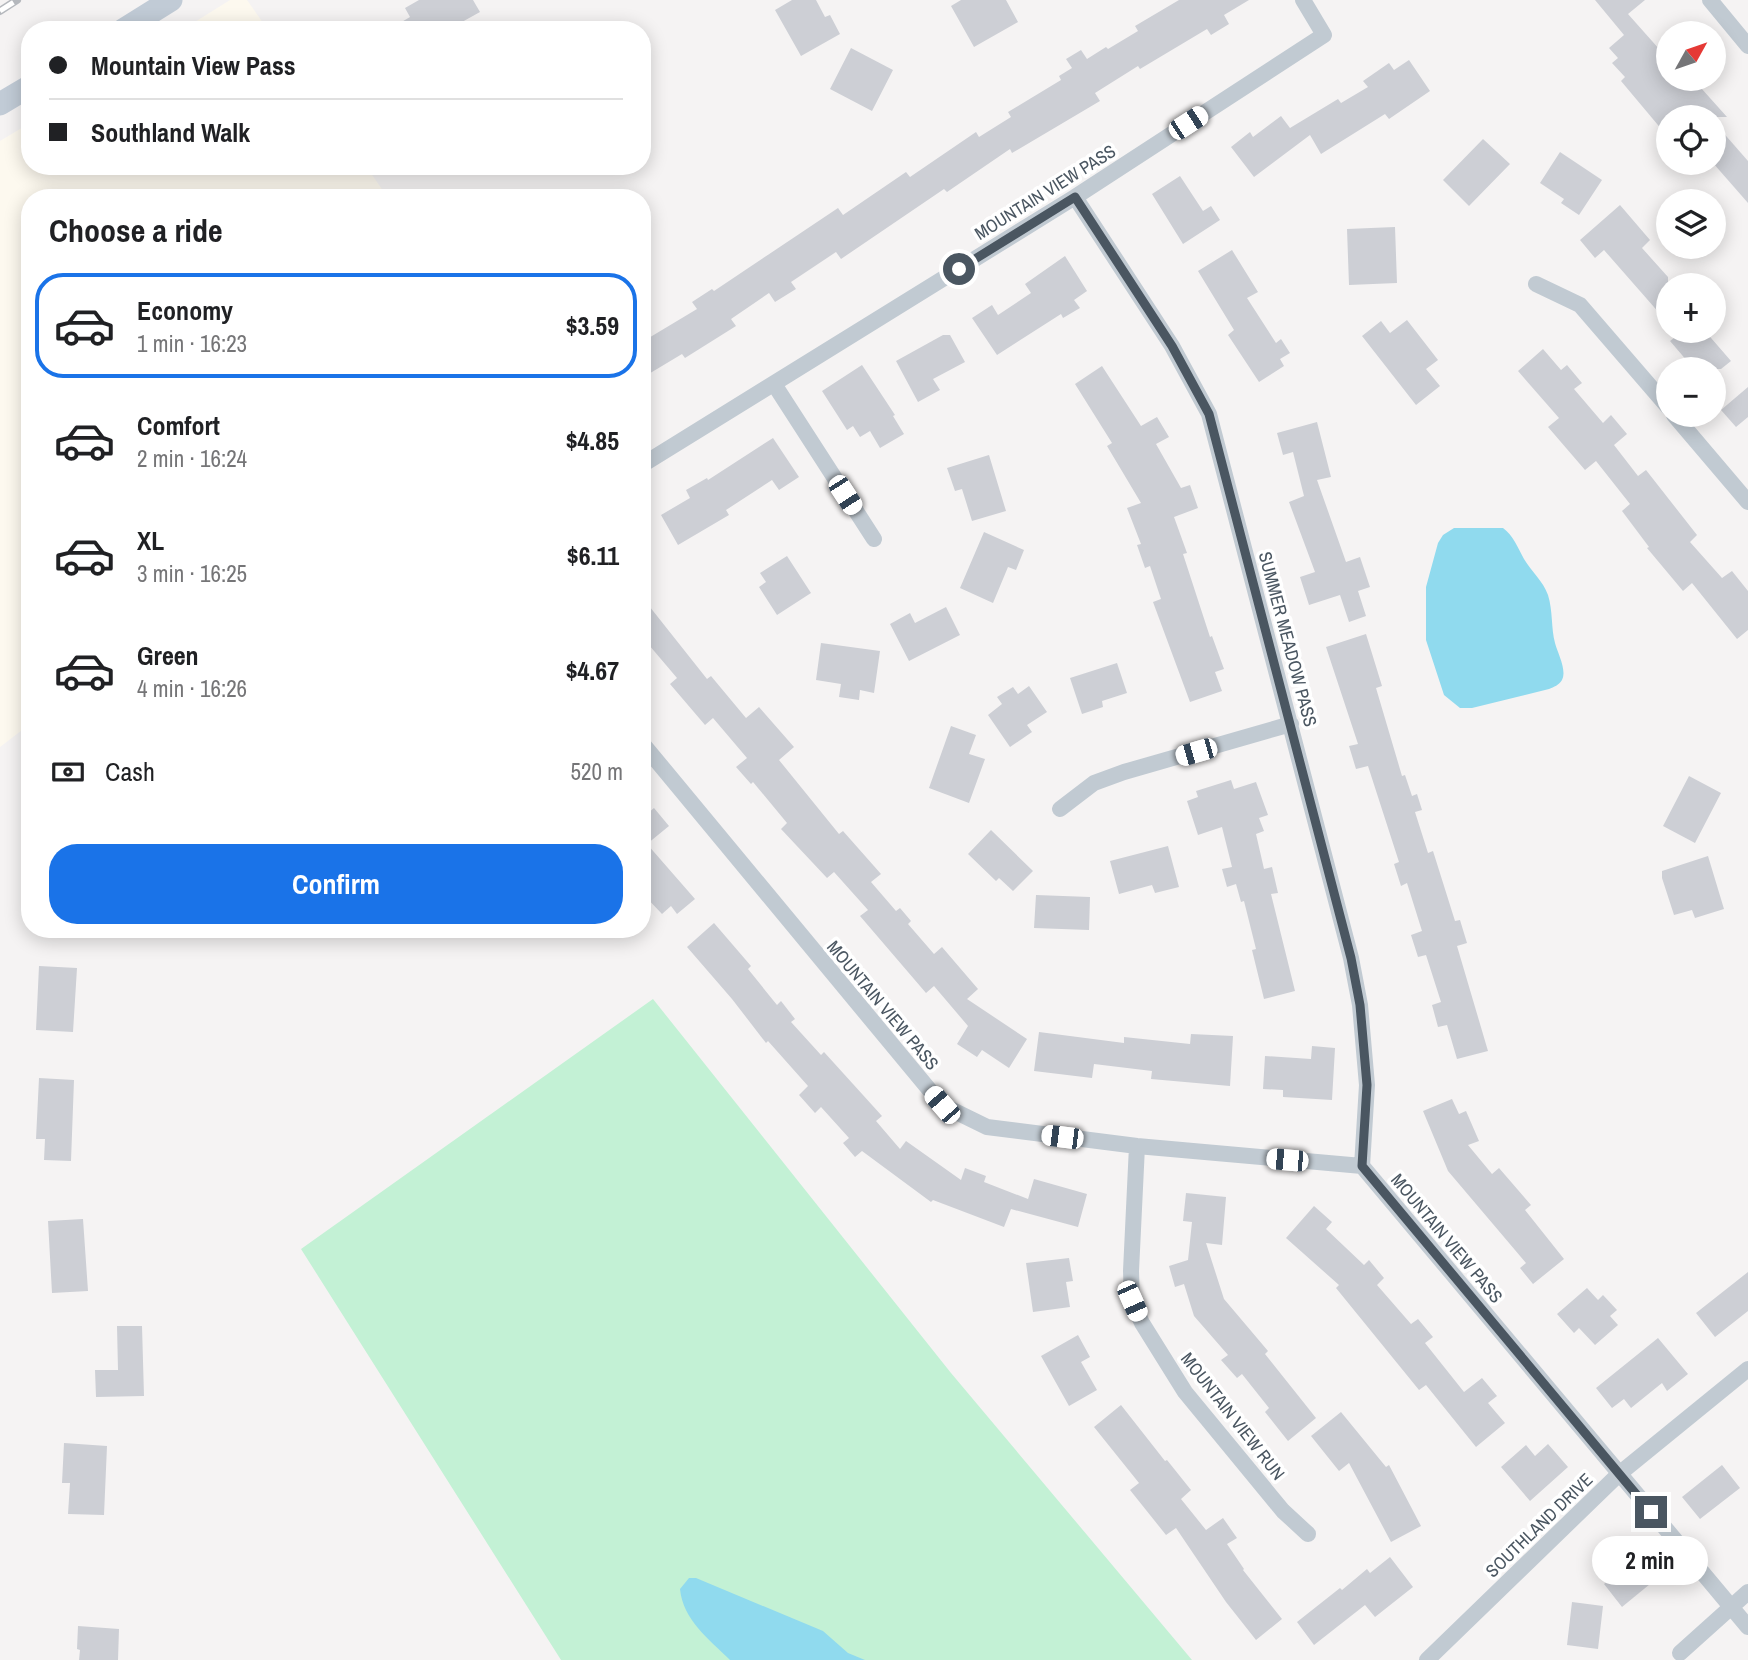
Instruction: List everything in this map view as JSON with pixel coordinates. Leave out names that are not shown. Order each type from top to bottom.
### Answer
[{"type":"main road","points":[[137,21],[171,0]]},
{"type":"main road","points":[[0,104],[21,91]]},
{"type":"street","name":"MOUNTAIN VIEW PASS","points":[[651,459],[1075,197],[1324,35],[1303,0]]},
{"type":"street","points":[[1710,0],[1748,46]]},
{"type":"street","name":"SUMMER MEADOW PASS","points":[[1075,197],[1172,346],[1209,414],[1351,958],[1360,1005],[1367,1085],[1362,1166]]},
{"type":"street","points":[[1536,284],[1580,305],[1656,393]]},
{"type":"street","points":[[774,384],[874,539]]},
{"type":"street","points":[[1684,427],[1748,502]]},
{"type":"street","points":[[1060,809],[1081,791],[1104,779],[1291,724]]},
{"type":"street","name":"MOUNTAIN VIEW PASS","points":[[651,754],[942,1105],[987,1127],[1137,1146],[1362,1166],[1748,1628]]},
{"type":"street","name":"MOUNTAIN VIEW RUN","points":[[1137,1146],[1132,1301],[1142,1323],[1185,1392],[1283,1511],[1308,1534]]},
{"type":"street","name":"SOUTHLAND DRIVE","points":[[1427,1660],[1619,1474],[1748,1369]]},
{"type":"street","points":[[1680,1653],[1748,1592]]},
{"type":"shaded area","points":[[230,0],[247,0],[262,21],[196,21]]},
{"type":"shaded area","points":[[21,128],[21,175],[372,175],[382,189],[21,189],[21,731],[0,747],[0,141]]},
{"type":"green space","points":[[653,999],[951,1373],[1192,1660],[561,1660],[301,1249]]},
{"type":"water","points":[[1454,528],[1503,528],[1543,585],[1550,601],[1555,643],[1562,662],[1562,680],[1556,686],[1472,708],[1460,708],[1444,695],[1426,640],[1426,587],[1438,543],[1443,535]]},
{"type":"water","points":[[689,1578],[696,1578],[823,1631],[848,1653],[865,1660],[730,1660],[698,1628],[686,1610],[680,1589]]},
{"type":"building","points":[[419,0],[473,0],[480,12],[464,21],[403,21],[410,17],[405,8]]},
{"type":"building","points":[[792,0],[816,0],[825,17],[830,15],[840,34],[801,56],[775,10]]},
{"type":"building","points":[[961,0],[1006,0],[1018,22],[974,47],[951,6]]},
{"type":"building","points":[[1179,0],[1249,0],[1224,15],[1229,24],[1211,35],[1207,29],[1140,69],[1138,66],[1095,93],[1100,101],[1012,153],[1010,149],[947,192],[944,189],[841,259],[836,252],[791,282],[796,289],[775,302],[769,293],[731,319],[736,326],[685,358],[682,354],[651,373],[651,337],[697,309],[692,302],[712,289],[714,291],[838,208],[843,215],[906,172],[910,177],[976,132],[979,137],[1011,117],[1008,112],[1061,80],[1059,76],[1072,68],[1066,59],[1081,50],[1087,59],[1106,47],[1108,49],[1138,31],[1135,26]]},
{"type":"building","points":[[1595,0],[1645,0],[1628,14],[1656,46],[1656,91],[1704,91],[1716,105],[1656,105],[1656,123],[1621,81],[1625,77],[1612,63],[1618,58],[1609,48],[1624,35]]},
{"type":"building","points":[[851,48],[893,70],[872,111],[830,89]]},
{"type":"building","points":[[1409,60],[1430,91],[1389,119],[1385,114],[1321,154],[1310,135],[1254,177],[1231,147],[1250,132],[1253,137],[1281,116],[1290,128],[1338,99],[1341,103],[1368,87],[1363,81],[1389,63],[1394,70]]},
{"type":"building","points":[[1726,136],[1748,161],[1748,203],[1724,175],[1726,175]]},
{"type":"building","points":[[1483,139],[1510,164],[1469,206],[1443,180]]},
{"type":"building","points":[[1560,152],[1602,180],[1579,215],[1561,203],[1564,199],[1540,183]]},
{"type":"building","points":[[1180,176],[1203,211],[1211,206],[1220,220],[1183,244],[1152,194]]},
{"type":"building","points":[[1620,205],[1650,240],[1642,248],[1664,273],[1656,273],[1656,309],[1604,250],[1595,258],[1580,240]]},
{"type":"building","points":[[1395,227],[1397,283],[1349,285],[1347,229]]},
{"type":"building","points":[[1232,250],[1258,292],[1247,298],[1276,343],[1281,339],[1290,353],[1280,359],[1284,366],[1259,382],[1228,335],[1234,330],[1198,271]]},
{"type":"building","points":[[1065,256],[1087,291],[1074,300],[1080,308],[1063,318],[1061,314],[997,355],[972,318],[992,305],[998,315],[1031,293],[1025,284]]},
{"type":"building","points":[[1407,320],[1438,360],[1426,369],[1440,386],[1416,405],[1362,336],[1381,321],[1390,333]]},
{"type":"building","points":[[943,335],[950,335],[965,362],[933,379],[940,390],[918,402],[896,361]]},
{"type":"building","points":[[1672,343],[1715,343],[1731,361],[1726,365],[1726,357],[1684,357]]},
{"type":"building","points":[[1543,349],[1561,370],[1567,365],[1582,383],[1574,389],[1603,423],[1611,415],[1627,434],[1614,445],[1638,476],[1646,470],[1697,535],[1690,542],[1722,578],[1732,571],[1748,591],[1748,630],[1737,639],[1692,583],[1683,591],[1647,548],[1649,547],[1622,511],[1630,504],[1596,461],[1585,470],[1548,427],[1559,418],[1518,371]]},
{"type":"building","points":[[862,365],[895,415],[893,416],[904,434],[880,448],[870,431],[860,437],[853,426],[847,430],[822,391]]},
{"type":"building","points":[[1102,366],[1141,426],[1157,417],[1169,437],[1156,444],[1181,488],[1190,485],[1198,508],[1174,517],[1187,553],[1183,554],[1210,637],[1212,636],[1224,669],[1215,672],[1222,691],[1190,702],[1153,602],[1161,599],[1150,566],[1145,568],[1137,545],[1141,544],[1127,508],[1141,503],[1107,446],[1112,443],[1075,384]]},
{"type":"building","points":[[1748,387],[1748,417],[1736,427],[1726,416],[1726,406]]},
{"type":"building","points":[[1317,422],[1331,477],[1317,480],[1346,562],[1360,557],[1370,587],[1358,591],[1366,616],[1349,622],[1340,595],[1309,605],[1300,577],[1315,572],[1289,502],[1304,496],[1293,452],[1283,455],[1277,433]]},
{"type":"building","points":[[773,438],[799,477],[779,490],[772,480],[726,510],[729,515],[678,545],[661,515],[690,498],[686,490],[707,478],[708,480]]},
{"type":"building","points":[[989,455],[1006,511],[972,521],[962,489],[955,491],[947,468]]},
{"type":"building","points":[[984,532],[1024,550],[1016,570],[1008,567],[993,603],[960,588]]},
{"type":"building","points":[[787,556],[811,593],[777,615],[759,587],[766,582],[760,573]]},
{"type":"building","points":[[946,607],[960,635],[909,661],[890,624],[910,613],[915,623]]},
{"type":"building","points":[[651,608],[707,679],[711,676],[746,718],[759,707],[794,747],[779,760],[839,834],[843,831],[881,874],[871,882],[896,911],[900,908],[911,921],[908,924],[934,954],[942,947],[978,989],[967,999],[1027,1039],[1009,1068],[982,1050],[977,1057],[957,1044],[968,1026],[934,986],[926,993],[860,916],[868,910],[834,872],[827,878],[781,829],[787,823],[753,782],[751,784],[736,767],[747,758],[713,718],[705,725],[670,684],[677,678],[651,647]]},
{"type":"building","points":[[1366,634],[1382,686],[1376,688],[1402,776],[1405,775],[1412,796],[1417,794],[1422,810],[1415,812],[1428,853],[1433,851],[1455,921],[1460,920],[1467,943],[1457,946],[1488,1051],[1457,1059],[1447,1025],[1438,1027],[1432,1005],[1441,1002],[1426,955],[1418,957],[1411,935],[1422,931],[1407,883],[1401,886],[1394,864],[1399,862],[1368,766],[1356,769],[1349,746],[1358,744],[1326,647]]},
{"type":"building","points":[[821,643],[880,651],[874,693],[860,690],[859,700],[839,697],[841,684],[816,680]]},
{"type":"building","points":[[1117,663],[1127,693],[1102,701],[1103,707],[1082,714],[1070,678]]},
{"type":"building","points":[[1029,686],[1047,712],[1027,725],[1032,732],[1010,747],[988,715],[1002,704],[997,697],[1013,687],[1018,694]]},
{"type":"building","points":[[951,726],[976,735],[969,754],[985,759],[969,803],[929,788]]},
{"type":"building","points":[[1689,776],[1721,793],[1695,843],[1663,826]]},
{"type":"building","points":[[1231,780],[1234,789],[1256,782],[1268,815],[1259,818],[1264,831],[1256,834],[1264,869],[1272,867],[1278,893],[1271,894],[1295,991],[1264,999],[1252,950],[1256,949],[1244,901],[1241,902],[1236,884],[1227,887],[1222,869],[1232,867],[1222,827],[1198,835],[1187,801],[1198,797],[1196,791]]},
{"type":"building","points":[[654,808],[669,826],[651,841],[651,810]]},
{"type":"building","points":[[991,830],[1033,871],[1013,891],[999,878],[996,881],[968,854]]},
{"type":"building","points":[[1168,846],[1179,887],[1155,893],[1152,885],[1119,894],[1110,861]]},
{"type":"building","points":[[651,849],[695,899],[677,914],[671,906],[662,914],[651,902]]},
{"type":"building","points":[[1708,856],[1724,909],[1695,918],[1692,910],[1674,915],[1662,871]]},
{"type":"building","points":[[1036,895],[1090,897],[1089,930],[1034,928]]},
{"type":"building","points":[[714,923],[751,966],[748,969],[777,1005],[781,1001],[795,1019],[791,1022],[821,1055],[824,1052],[882,1116],[876,1121],[900,1149],[906,1141],[961,1180],[965,1168],[986,1176],[984,1182],[1028,1199],[1034,1179],[1087,1194],[1078,1227],[1011,1209],[1004,1227],[933,1200],[931,1202],[862,1151],[855,1157],[843,1143],[849,1138],[821,1107],[815,1113],[799,1095],[808,1086],[768,1041],[766,1043],[687,947]]},
{"type":"building","points":[[39,966],[77,968],[73,1032],[36,1030]]},
{"type":"building","points":[[1039,1032],[1124,1043],[1124,1037],[1190,1044],[1191,1034],[1233,1036],[1230,1086],[1151,1079],[1152,1071],[1094,1064],[1092,1078],[1034,1071]]},
{"type":"building","points":[[1312,1046],[1335,1048],[1332,1100],[1283,1097],[1283,1090],[1263,1089],[1265,1056],[1311,1059]]},
{"type":"building","points":[[39,1078],[74,1080],[71,1161],[44,1160],[45,1139],[36,1139]]},
{"type":"building","points":[[1452,1099],[1459,1114],[1466,1111],[1479,1141],[1468,1145],[1492,1174],[1499,1168],[1531,1205],[1525,1210],[1564,1259],[1533,1284],[1520,1268],[1526,1263],[1448,1171],[1423,1111]]},
{"type":"building","points":[[1186,1193],[1226,1197],[1222,1245],[1206,1243],[1224,1299],[1268,1351],[1265,1354],[1316,1418],[1288,1441],[1265,1412],[1269,1408],[1242,1374],[1237,1378],[1221,1360],[1228,1355],[1194,1316],[1184,1284],[1175,1287],[1169,1266],[1188,1260],[1192,1222],[1183,1221]]},
{"type":"building","points":[[1314,1206],[1332,1222],[1326,1229],[1364,1265],[1369,1260],[1384,1278],[1377,1285],[1411,1324],[1418,1319],[1433,1337],[1425,1343],[1464,1392],[1482,1378],[1497,1396],[1488,1403],[1505,1423],[1476,1447],[1426,1385],[1419,1390],[1336,1288],[1339,1285],[1286,1238]]},
{"type":"building","points":[[83,1219],[88,1291],[52,1293],[48,1221]]},
{"type":"building","points":[[1069,1258],[1073,1281],[1066,1282],[1070,1307],[1033,1312],[1026,1263]]},
{"type":"building","points":[[1748,1272],[1748,1311],[1715,1337],[1696,1313]]},
{"type":"building","points":[[1587,1288],[1598,1300],[1603,1295],[1617,1310],[1610,1316],[1618,1325],[1595,1345],[1579,1328],[1574,1333],[1557,1314]]},
{"type":"building","points":[[117,1326],[142,1326],[144,1396],[96,1397],[95,1370],[118,1370]]},
{"type":"building","points":[[1078,1335],[1090,1357],[1081,1362],[1097,1390],[1069,1406],[1041,1356]]},
{"type":"building","points":[[1658,1338],[1688,1374],[1667,1391],[1662,1383],[1631,1408],[1624,1399],[1612,1408],[1596,1388]]},
{"type":"building","points":[[1121,1405],[1191,1490],[1181,1499],[1206,1530],[1223,1518],[1237,1538],[1227,1544],[1243,1570],[1282,1619],[1256,1640],[1226,1602],[1176,1528],[1166,1535],[1130,1490],[1139,1483],[1094,1427]]},
{"type":"building","points":[[1341,1412],[1386,1467],[1389,1465],[1421,1526],[1391,1542],[1349,1463],[1339,1471],[1311,1436]]},
{"type":"building","points":[[64,1443],[107,1446],[104,1515],[68,1514],[70,1483],[62,1483]]},
{"type":"building","points":[[1548,1444],[1568,1467],[1530,1501],[1501,1467],[1526,1445],[1535,1456]]},
{"type":"building","points":[[1722,1465],[1740,1488],[1700,1519],[1682,1497]]},
{"type":"building","points":[[1642,1553],[1661,1575],[1622,1607],[1604,1584]]},
{"type":"building","points":[[1390,1557],[1413,1587],[1375,1617],[1365,1605],[1314,1645],[1297,1622],[1367,1569],[1370,1573]]},
{"type":"building","points":[[1572,1602],[1603,1606],[1598,1649],[1567,1645]]},
{"type":"building","points":[[78,1626],[119,1629],[118,1660],[79,1660]]},
{"type":"railway","points":[[0,11],[17,0]]},
{"type":"route","points":[[959,269],[1075,197],[1172,346],[1209,414],[1351,958],[1360,1005],[1367,1085],[1362,1166],[1651,1512]]}]
